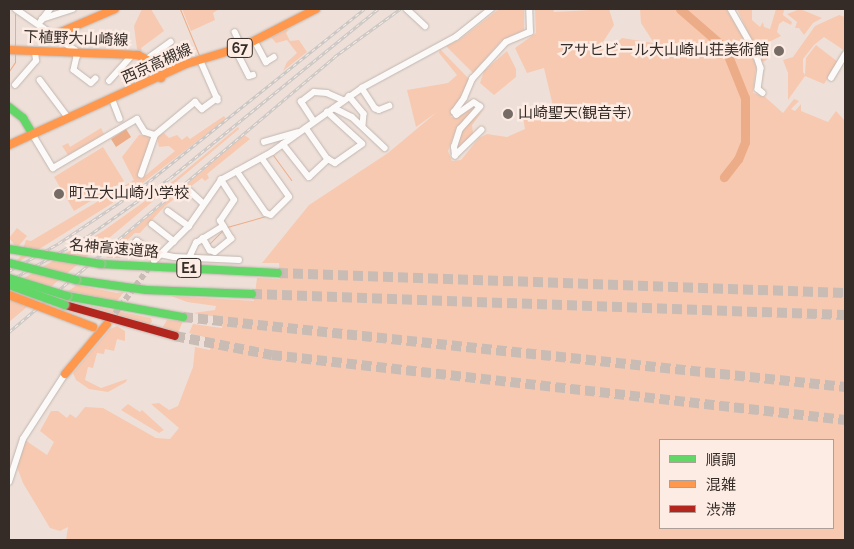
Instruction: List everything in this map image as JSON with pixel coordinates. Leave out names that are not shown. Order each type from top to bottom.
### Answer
[{"type":"main road","points":[[54,35],[115,9]]},
{"type":"main road","name":"西京高槻線","points":[[9,145],[67,116],[161,78],[200,59],[239,48],[255,41],[316,9]]},
{"type":"main road","name":"下植野大山崎線","points":[[9,50],[35,52],[75,50],[133,54],[147,60],[161,78]]},
{"type":"main road","points":[[9,107],[23,118],[32,132]]},
{"type":"main road","name":"名神高速道路","points":[[9,249],[101,264],[278,273]]},
{"type":"main road","name":"E1","points":[[9,263],[76,280],[146,290],[252,294]]},
{"type":"main road","points":[[9,278],[67,296],[183,317]]},
{"type":"main road","points":[[9,285],[65,305],[175,336]]},
{"type":"main road","points":[[9,296],[101,330]]},
{"type":"main road","points":[[65,374],[107,324]]},
{"type":"street","points":[[18,9],[40,21],[54,35],[75,50],[77,56],[74,70],[91,82],[95,79]]},
{"type":"street","points":[[40,21],[50,9]]},
{"type":"street","points":[[40,21],[72,9]]},
{"type":"street","points":[[407,9],[425,26]]},
{"type":"street","points":[[154,261],[189,226],[202,203],[220,180],[262,159],[362,88],[456,37],[491,9]]},
{"type":"street","points":[[482,130],[455,156],[454,147],[460,129],[480,107],[474,103],[457,115],[454,112],[464,98],[472,79],[506,42],[530,32],[529,9]]},
{"type":"street","points":[[732,9],[755,50],[761,68],[758,89],[763,93]]},
{"type":"street","points":[[235,32],[249,76],[253,74]]},
{"type":"street","points":[[255,41],[266,62],[274,57]]},
{"type":"street","points":[[147,60],[170,42]]},
{"type":"street","points":[[15,85],[36,61],[35,52]]},
{"type":"street","points":[[109,81],[133,54]]},
{"type":"street","points":[[831,78],[845,55]]},
{"type":"street","points":[[141,175],[155,135],[195,102],[202,109],[217,99],[200,59]]},
{"type":"street","points":[[40,80],[67,116]]},
{"type":"street","points":[[362,88],[375,108],[379,110],[389,106]]},
{"type":"street","points":[[314,122],[301,102],[314,92],[327,93],[343,100]]},
{"type":"street","points":[[349,96],[364,114],[363,126]]},
{"type":"street","points":[[112,98],[120,119]]},
{"type":"street","points":[[334,108],[363,126],[386,148]]},
{"type":"street","points":[[306,128],[328,159],[336,163],[362,144],[327,112]]},
{"type":"street","points":[[32,132],[53,168],[137,120],[145,132],[155,135]]},
{"type":"street","points":[[264,142],[300,132]]},
{"type":"street","points":[[283,144],[308,178],[328,159]]},
{"type":"street","points":[[236,171],[266,214],[271,215],[290,197],[262,159]]},
{"type":"street","points":[[203,238],[210,250],[215,252],[231,239],[220,221],[234,200],[220,180]]},
{"type":"street","points":[[190,191],[202,203]]},
{"type":"street","points":[[168,211],[189,226]]},
{"type":"street","points":[[152,224],[174,241]]},
{"type":"street","points":[[189,258],[196,243],[223,226]]},
{"type":"street","points":[[134,244],[137,241],[160,254],[189,258],[239,260]]},
{"type":"street","points":[[9,482],[16,459],[36,416],[65,374]]},
{"type":"street","points":[[9,455],[16,459]]},
{"type":"shaded area","points":[[142,9],[151,9],[164,31],[141,48],[142,51],[137,49],[134,26]]},
{"type":"shaded area","points":[[182,9],[219,9],[213,13],[215,20],[191,31]]},
{"type":"shaded area","points":[[499,9],[524,9],[524,30],[501,41],[473,73],[446,46],[459,40]]},
{"type":"shaded area","points":[[535,9],[553,9],[554,12],[609,9],[614,25],[601,45],[605,54],[622,38],[654,43],[641,23],[640,9],[726,9],[751,51],[756,67],[753,93],[764,96],[783,113],[794,99],[799,101],[791,109],[795,111],[801,104],[801,111],[828,122],[836,111],[845,121],[845,540],[66,540],[68,527],[60,531],[50,528],[23,483],[17,467],[25,440],[47,455],[54,442],[40,431],[51,411],[58,411],[67,418],[70,414],[76,418],[85,407],[103,408],[156,438],[170,439],[179,428],[151,404],[159,403],[169,410],[178,406],[193,367],[195,347],[210,350],[212,339],[189,333],[193,324],[222,328],[223,318],[193,313],[215,310],[216,306],[187,302],[171,296],[254,301],[257,278],[280,279],[279,263],[262,263],[309,205],[388,153],[437,112],[416,127],[407,90],[448,83],[457,75],[439,53],[440,49],[469,79],[451,117],[457,118],[476,105],[478,107],[456,129],[448,151],[452,161],[461,160],[479,138],[487,134],[507,137],[525,129],[523,117],[553,106],[544,68],[527,73],[515,48],[536,33]]},
{"type":"shaded area","points":[[737,9],[752,9],[752,20],[760,27],[763,22],[764,27],[770,29],[776,9],[784,10],[783,15],[792,22],[791,25],[783,21],[779,24],[777,32],[781,36],[765,44],[770,57],[765,61],[762,62]]},
{"type":"shaded area","points":[[800,9],[822,18],[813,23],[804,35],[799,28],[795,28],[797,22],[787,14]]},
{"type":"shaded area","points":[[839,15],[845,17],[845,51],[824,37],[814,45],[803,59],[803,72],[805,75],[806,58],[816,45],[838,62],[824,84],[805,76],[788,100],[788,73],[783,60],[793,57],[815,26]]},
{"type":"shaded area","points":[[289,29],[286,33],[290,41],[299,40],[307,52],[283,71],[287,62],[297,53],[287,40],[276,43],[271,37]]},
{"type":"shaded area","points":[[507,51],[516,69],[516,77],[494,95],[480,83],[484,71]]},
{"type":"shaded area","points":[[484,109],[472,125],[473,133],[458,153],[456,150],[462,130]]},
{"type":"shaded area","points":[[224,116],[226,119],[135,189],[9,268],[20,257],[26,240],[31,241],[134,180],[122,157],[139,135],[152,136],[139,176],[141,179],[175,151],[169,146],[159,147],[157,137],[164,133],[169,138],[177,135],[182,140],[187,136],[190,139]]},
{"type":"shaded area","points":[[238,127],[239,129],[9,322],[9,287],[103,231],[173,181]]},
{"type":"shaded area","points":[[101,128],[104,134],[68,155],[62,146],[68,143],[70,147]]},
{"type":"shaded area","points":[[126,129],[131,137],[116,147],[111,139]]},
{"type":"shaded area","points":[[244,135],[250,139],[207,174],[209,178],[205,181],[202,178],[165,206],[140,233],[135,233],[113,253],[148,253],[151,258],[106,258],[115,245]]},
{"type":"shaded area","points":[[103,147],[124,181],[74,211],[54,177]]},
{"type":"shaded area","points":[[17,228],[27,236],[17,248],[9,238]]},
{"type":"shaded area","points":[[77,285],[117,293],[124,292],[117,301],[68,291]]},
{"type":"shaded area","points":[[86,305],[151,318],[152,322],[149,324]]},
{"type":"shaded area","points":[[167,320],[183,321],[178,333],[163,327]]},
{"type":"shaded area","points":[[117,326],[125,331],[125,341],[117,339],[114,351],[105,349],[104,354],[97,353],[93,368],[88,367],[85,380],[101,388],[127,379],[126,382],[108,392],[89,389],[76,380],[73,373],[110,329]]},
{"type":"shaded area","points":[[128,404],[140,412],[142,410],[164,430],[159,433],[121,410]]},
{"type":"waterway","points":[[180,9],[199,55]]},
{"type":"waterway","points":[[680,9],[725,48],[745,98],[745,142],[738,159],[724,177]]},
{"type":"waterway","points":[[15,14],[15,47]]},
{"type":"waterway","points":[[9,71],[15,62],[15,54]]},
{"type":"waterway","points":[[273,155],[291,180]]},
{"type":"waterway","points":[[227,227],[266,216]]},
{"type":"waterway","points":[[209,244],[224,229]]},
{"type":"tunnel","points":[[110,320],[151,265]]},
{"type":"tunnel","points":[[278,273],[845,293]]},
{"type":"tunnel","points":[[252,294],[845,315]]},
{"type":"tunnel","points":[[183,317],[845,387]]},
{"type":"tunnel","points":[[175,336],[272,355],[845,420]]},
{"type":"railway","points":[[9,271],[59,243],[137,191],[364,9]]},
{"type":"railway","points":[[9,281],[88,236],[170,178],[378,9]]},
{"type":"railway","points":[[9,332],[334,57],[400,9]]},
{"type":"traffic: fast","points":[[9,107],[23,118],[32,133]]},
{"type":"traffic: fast","points":[[9,249],[101,264]]},
{"type":"traffic: fast","points":[[9,263],[76,280]]},
{"type":"traffic: fast","points":[[101,264],[278,273]]},
{"type":"traffic: fast","points":[[9,278],[67,296]]},
{"type":"traffic: fast","points":[[76,280],[146,290],[252,294]]},
{"type":"traffic: fast","points":[[9,285],[65,305]]},
{"type":"traffic: fast","points":[[67,296],[183,317]]},
{"type":"traffic: slow","points":[[54,35],[115,9]]},
{"type":"traffic: slow","points":[[9,145],[186,64],[242,47],[316,9]]},
{"type":"traffic: slow","points":[[9,50],[138,55],[151,62],[161,78]]},
{"type":"traffic: slow","points":[[9,295],[93,327]]},
{"type":"traffic: slow","points":[[65,374],[107,324]]},
{"type":"traffic: jam","points":[[65,305],[175,336]]},
{"type":"place","name":"アサヒビール大山崎山荘美術館","points":[[779,51]]},
{"type":"place","name":"山崎聖天(観音寺)","points":[[508,114]]},
{"type":"place","name":"町立大山崎小学校","points":[[59,194]]}]
